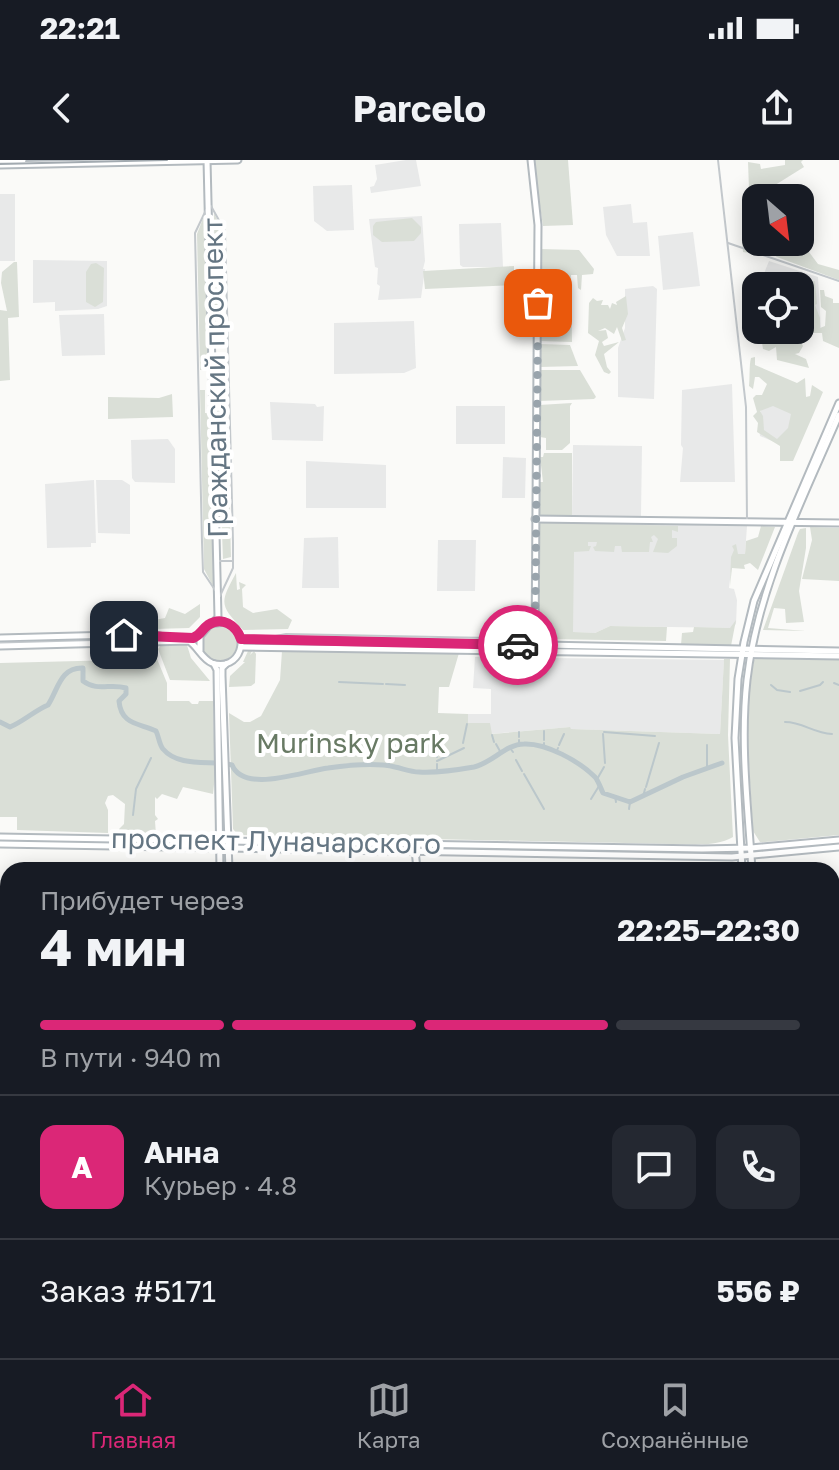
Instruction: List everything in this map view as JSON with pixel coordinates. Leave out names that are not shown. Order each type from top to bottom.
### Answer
[{"type":"main road","points":[[0,163],[23,160]]},
{"type":"main road","name":"Гражданский проспект","points":[[208,160],[219,594],[224,622]]},
{"type":"main road","points":[[0,163],[238,160]]},
{"type":"main road","points":[[531,160],[538,225],[535,648]]},
{"type":"main road","name":"Гражданский проспект","points":[[212,317],[219,561],[218,617],[214,622]]},
{"type":"main road","points":[[751,862],[744,738],[751,652],[771,576],[839,403]]},
{"type":"main road","points":[[741,862],[735,738],[742,652],[754,601],[839,415]]},
{"type":"main road","points":[[535,519],[839,523]]},
{"type":"main road","points":[[200,651],[200,636],[214,622],[224,622],[235,628],[241,639],[236,657],[222,668],[220,862]]},
{"type":"main road","points":[[0,642],[153,634],[167,639],[200,636]]},
{"type":"main road","points":[[241,639],[535,648]]},
{"type":"main road","points":[[0,642],[189,641],[217,670],[222,756]]},
{"type":"main road","points":[[241,647],[535,648],[839,654]]},
{"type":"main road","points":[[213,663],[227,663]]},
{"type":"main road","points":[[736,699],[741,702],[746,700]]},
{"type":"main road","points":[[222,773],[229,862]]},
{"type":"main road","name":"проспект Луначарского","points":[[0,837],[12,841],[228,849],[751,848],[839,840]]},
{"type":"main road","name":"проспект Луначарского","points":[[0,844],[12,841],[228,840],[740,857],[839,847]]},
{"type":"main road","points":[[415,847],[416,862]]},
{"type":"street","points":[[718,160],[746,411],[747,522]]},
{"type":"street","points":[[210,206],[225,231],[233,561],[219,561]]},
{"type":"street","name":"Гражданский проспект","points":[[210,206],[195,233],[203,572],[219,594],[233,568],[233,561]]},
{"type":"street","points":[[727,243],[839,281]]},
{"type":"street","points":[[212,317],[227,317]]},
{"type":"street","points":[[266,639],[279,634],[490,638],[498,645]]},
{"type":"shaded area","points":[[416,160],[421,186],[371,193],[370,187],[377,179],[375,165]]},
{"type":"shaded area","points":[[352,185],[354,230],[327,231],[314,221],[313,186]]},
{"type":"shaded area","points":[[0,194],[15,194],[15,261],[0,261]]},
{"type":"shaded area","points":[[631,204],[633,223],[647,222],[650,256],[617,256],[606,235],[603,207]]},
{"type":"shaded area","points":[[422,216],[425,269],[421,298],[378,300],[378,268],[375,267],[369,219]]},
{"type":"shaded area","points":[[501,223],[503,267],[460,265],[459,224]]},
{"type":"shaded area","points":[[693,232],[700,286],[663,290],[658,236]]},
{"type":"shaded area","points":[[33,260],[107,261],[107,306],[55,311],[55,302],[33,303]]},
{"type":"shaded area","points":[[769,261],[803,272],[765,272]]},
{"type":"shaded area","points":[[814,276],[818,277],[821,330],[814,331]]},
{"type":"shaded area","points":[[653,286],[657,289],[654,399],[618,397],[618,348],[625,328],[625,289]]},
{"type":"shaded area","points":[[104,314],[105,355],[62,356],[59,315]]},
{"type":"shaded area","points":[[414,321],[416,368],[404,373],[334,374],[334,323]]},
{"type":"shaded area","points":[[732,384],[735,482],[680,482],[682,390]]},
{"type":"shaded area","points":[[772,384],[796,394],[786,447],[760,436],[758,417]]},
{"type":"shaded area","points":[[270,402],[324,406],[323,441],[272,440]]},
{"type":"shaded area","points":[[456,406],[505,406],[505,444],[456,444]]},
{"type":"shaded area","points":[[168,439],[175,449],[175,483],[135,482],[132,478],[131,440]]},
{"type":"shaded area","points":[[573,445],[642,446],[641,516],[572,516]]},
{"type":"shaded area","points":[[503,457],[526,458],[525,498],[502,498]]},
{"type":"shaded area","points":[[306,461],[386,465],[386,508],[306,508]]},
{"type":"shaded area","points":[[94,480],[96,543],[91,543],[91,547],[47,548],[45,484]]},
{"type":"shaded area","points":[[96,480],[122,480],[130,485],[130,534],[98,533]]},
{"type":"shaded area","points":[[545,522],[747,526],[745,554],[733,554],[729,588],[734,589],[737,600],[736,624],[731,628],[610,626],[595,633],[549,632]]},
{"type":"shaded area","points":[[338,537],[339,588],[302,588],[304,538]]},
{"type":"shaded area","points":[[438,540],[476,540],[475,591],[437,591]]},
{"type":"shaded area","points":[[475,657],[724,660],[720,734],[570,727],[491,734],[468,723],[468,714],[491,714],[491,689],[473,688]]},
{"type":"green space","points":[[533,160],[568,160],[573,225],[543,226]]},
{"type":"green space","points":[[785,160],[803,160],[804,167],[777,184],[749,184],[748,162],[760,164],[761,169],[785,165]]},
{"type":"green space","points":[[205,213],[210,370],[200,370],[197,234]]},
{"type":"green space","points":[[214,213],[224,233],[224,315],[215,314]]},
{"type":"green space","points":[[412,218],[421,227],[421,233],[414,241],[382,242],[373,235],[376,222]]},
{"type":"green space","points":[[540,249],[579,250],[594,269],[593,274],[582,275],[581,290],[577,275],[571,275],[572,342],[540,341]]},
{"type":"green space","points":[[812,256],[818,264],[839,270],[839,280],[777,257]]},
{"type":"green space","points":[[17,262],[19,317],[8,318],[10,380],[0,381],[0,310],[7,311],[2,272]]},
{"type":"green space","points":[[96,263],[104,268],[103,302],[95,307],[86,302],[86,272],[91,264]]},
{"type":"green space","points":[[514,266],[514,285],[425,289],[423,271]]},
{"type":"green space","points":[[814,281],[820,328],[825,326],[826,311],[821,307],[820,290],[833,299],[833,303],[839,303],[839,348],[823,341],[822,333],[814,333]]},
{"type":"green space","points":[[626,296],[628,314],[622,328],[626,340],[622,341],[617,327],[614,334],[605,328],[598,331],[606,330],[608,338],[602,342],[604,346],[619,342],[604,354],[611,372],[609,374],[604,372],[595,355],[599,341],[588,333],[589,303],[593,298],[603,300],[601,305],[608,305],[610,309],[612,303],[617,305],[616,302]]},
{"type":"green space","points":[[540,344],[570,345],[578,366],[540,367]]},
{"type":"green space","points":[[762,344],[802,344],[799,353],[795,354],[806,359],[809,368],[777,360],[776,347],[769,351],[763,349]]},
{"type":"green space","points":[[755,357],[755,365],[797,383],[805,378],[806,397],[810,396],[812,385],[823,392],[793,461],[780,461],[780,446],[757,432],[753,398],[762,395],[767,384],[755,377],[753,389],[749,386],[751,358]],"holes":[[[773,406],[791,414],[788,428],[777,439],[764,430],[760,411]]]},
{"type":"green space","points":[[539,370],[580,370],[596,397],[539,401]]},
{"type":"green space","points":[[200,390],[205,390],[205,413],[211,413],[213,586],[204,569]]},
{"type":"green space","points":[[172,394],[173,417],[108,419],[108,397],[159,398]]},
{"type":"green space","points":[[227,399],[231,557],[223,559],[217,400]]},
{"type":"green space","points":[[572,403],[570,443],[562,450],[546,450],[546,438],[540,437],[539,405]]},
{"type":"green space","points":[[544,453],[572,453],[572,516],[541,516],[538,511],[538,482],[543,482],[540,457]]},
{"type":"green space","points":[[540,522],[678,526],[678,532],[672,530],[677,546],[668,553],[653,552],[658,539],[654,535],[649,552],[622,552],[621,546],[615,546],[614,552],[595,551],[593,547],[597,542],[588,542],[591,546],[589,551],[574,552],[573,632],[595,633],[610,626],[667,627],[666,641],[545,639],[537,624]]},
{"type":"green space","points":[[761,526],[775,527],[758,570],[750,563],[744,565],[745,569],[732,568],[730,586],[732,546],[736,544],[738,554],[745,554],[746,541],[758,537]]},
{"type":"green space","points":[[810,527],[839,528],[839,581],[802,579],[812,540]]},
{"type":"green space","points":[[806,528],[799,591],[804,622],[786,623],[785,609],[774,608],[768,628],[806,631],[763,630],[798,533]]},
{"type":"green space","points":[[236,573],[237,590],[240,589],[239,582],[246,585],[242,589],[243,607],[253,613],[277,609],[292,620],[288,629],[243,630],[224,604]]},
{"type":"green space","points":[[200,604],[200,617],[189,628],[154,629],[154,620],[165,618],[169,608],[185,614]]},
{"type":"green space","points":[[736,620],[731,646],[681,645],[682,633],[693,632],[694,627],[730,628]]},
{"type":"green space","points":[[219,625],[231,631],[237,643],[231,655],[219,661],[207,655],[201,643],[207,631]]},
{"type":"green space","points":[[162,644],[187,645],[191,658],[210,681],[170,680],[158,649]]},
{"type":"green space","points":[[248,651],[252,651],[250,655],[254,651],[256,654],[255,683],[229,687],[230,676],[245,662]]},
{"type":"green space","name":"Murinsky park","points":[[282,651],[459,653],[449,687],[439,687],[438,713],[468,714],[468,723],[490,723],[492,734],[570,727],[720,734],[724,659],[730,659],[728,735],[733,837],[712,844],[696,844],[238,835],[233,829],[229,713],[244,722],[261,716],[280,680]]},
{"type":"green space","points":[[757,658],[839,659],[839,835],[760,842],[753,831],[748,724],[751,681]]},
{"type":"green space","name":"Murinsky park","points":[[157,659],[167,683],[167,701],[198,704],[199,701],[213,701],[213,794],[183,787],[177,799],[162,794],[157,799],[155,797],[155,815],[158,819],[155,821],[156,835],[120,834],[125,804],[113,795],[108,796],[105,803],[108,833],[17,830],[17,817],[0,817],[0,663]]},
{"type":"waterway","points":[[0,722],[10,727],[48,705],[64,675],[83,668],[83,681],[88,684],[126,688],[126,694],[119,701],[123,715],[156,731],[162,747],[170,755],[186,761],[232,765],[239,774],[249,778],[275,778],[362,764],[387,765],[416,772],[447,771],[474,767],[511,747],[533,744],[571,759],[595,777],[603,793],[630,802],[722,763]]},
{"type":"waterway","points":[[339,682],[383,684]]},
{"type":"waterway","points":[[800,691],[823,682]]},
{"type":"waterway","points":[[834,683],[839,685]]},
{"type":"waterway","points":[[386,684],[405,685]]},
{"type":"waterway","points":[[771,685],[777,690],[790,692]]},
{"type":"waterway","points":[[785,722],[832,734]]},
{"type":"waterway","points":[[463,743],[467,724]]},
{"type":"waterway","points":[[544,731],[544,740]]},
{"type":"waterway","points":[[519,732],[519,737]]},
{"type":"waterway","points":[[604,732],[655,736]]},
{"type":"waterway","points":[[559,745],[564,734]]},
{"type":"waterway","points":[[603,734],[605,763]]},
{"type":"waterway","points":[[492,735],[494,742]]},
{"type":"waterway","points":[[388,736],[389,766]]},
{"type":"waterway","points":[[544,743],[544,748]]},
{"type":"waterway","points":[[646,787],[659,743]]},
{"type":"waterway","points":[[496,744],[501,753]]},
{"type":"waterway","points":[[707,745],[707,767]]},
{"type":"waterway","points":[[367,746],[368,765]]},
{"type":"waterway","points":[[437,746],[437,757]]},
{"type":"waterway","points":[[437,761],[464,748]]},
{"type":"waterway","points":[[510,748],[513,752]]},
{"type":"waterway","points":[[556,753],[558,748]]},
{"type":"waterway","points":[[133,815],[136,789],[151,758]]},
{"type":"waterway","points":[[516,760],[522,771]]},
{"type":"waterway","points":[[437,764],[437,772]]},
{"type":"waterway","points":[[596,781],[604,767]]},
{"type":"waterway","points":[[524,774],[544,809]]},
{"type":"waterway","points":[[591,799],[599,786]]},
{"type":"waterway","points":[[643,797],[645,789]]},
{"type":"waterway","points":[[615,796],[616,802]]},
{"type":"waterway","points":[[629,809],[630,802]]},
{"type":"tram line","points":[[0,164],[167,160]]},
{"type":"way so far","points":[[518,645],[535,646],[538,303]]},
{"type":"route","points":[[124,635],[193,638],[200,636],[207,625],[221,621],[235,628],[241,639],[518,645]]}]
